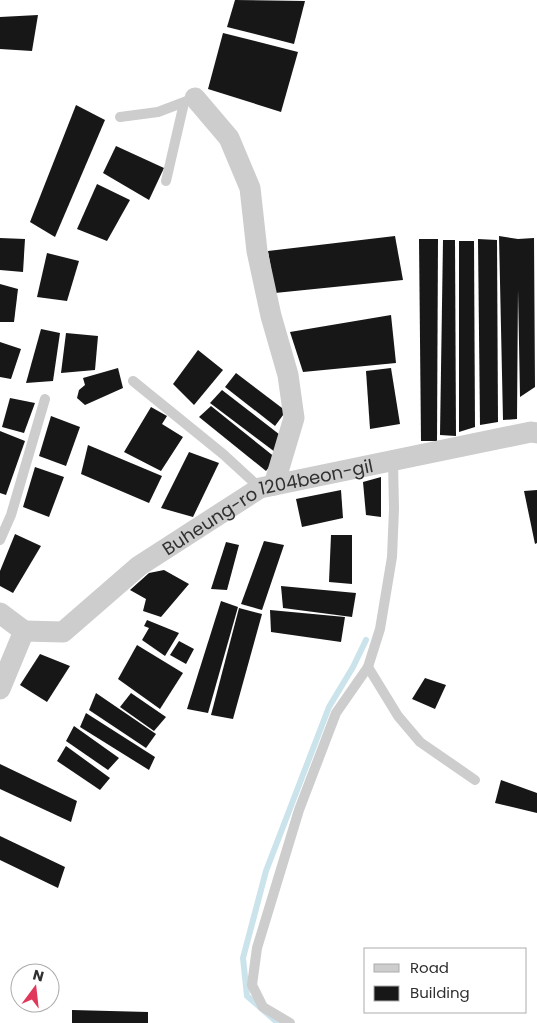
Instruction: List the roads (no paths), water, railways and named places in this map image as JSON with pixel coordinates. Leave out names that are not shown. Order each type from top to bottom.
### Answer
[{"type":"street","points":[[189,100],[229,138],[250,188],[257,251],[271,316],[288,375],[294,418],[267,486]]},
{"type":"street","name":"Buheung-ro 1204beon-gil","points":[[24,631],[63,632],[139,566],[267,486],[532,432],[537,433]]},
{"type":"street","points":[[0,613],[24,631],[0,690]]},
{"type":"lane","points":[[120,116],[158,112],[189,100]]},
{"type":"lane","points":[[166,181],[189,100]]},
{"type":"lane","points":[[133,381],[223,454],[267,486]]},
{"type":"lane","points":[[0,540],[11,515],[45,399]]},
{"type":"lane","points":[[290,1023],[263,1006],[252,985],[257,948],[299,810],[336,713],[368,667],[380,629],[392,557],[393,461]]},
{"type":"lane","points":[[368,667],[398,716],[420,742],[474,780]]},
{"type":"waterway","points":[[278,1023],[247,996],[243,958],[266,871],[329,707],[353,667],[366,640]]}]
